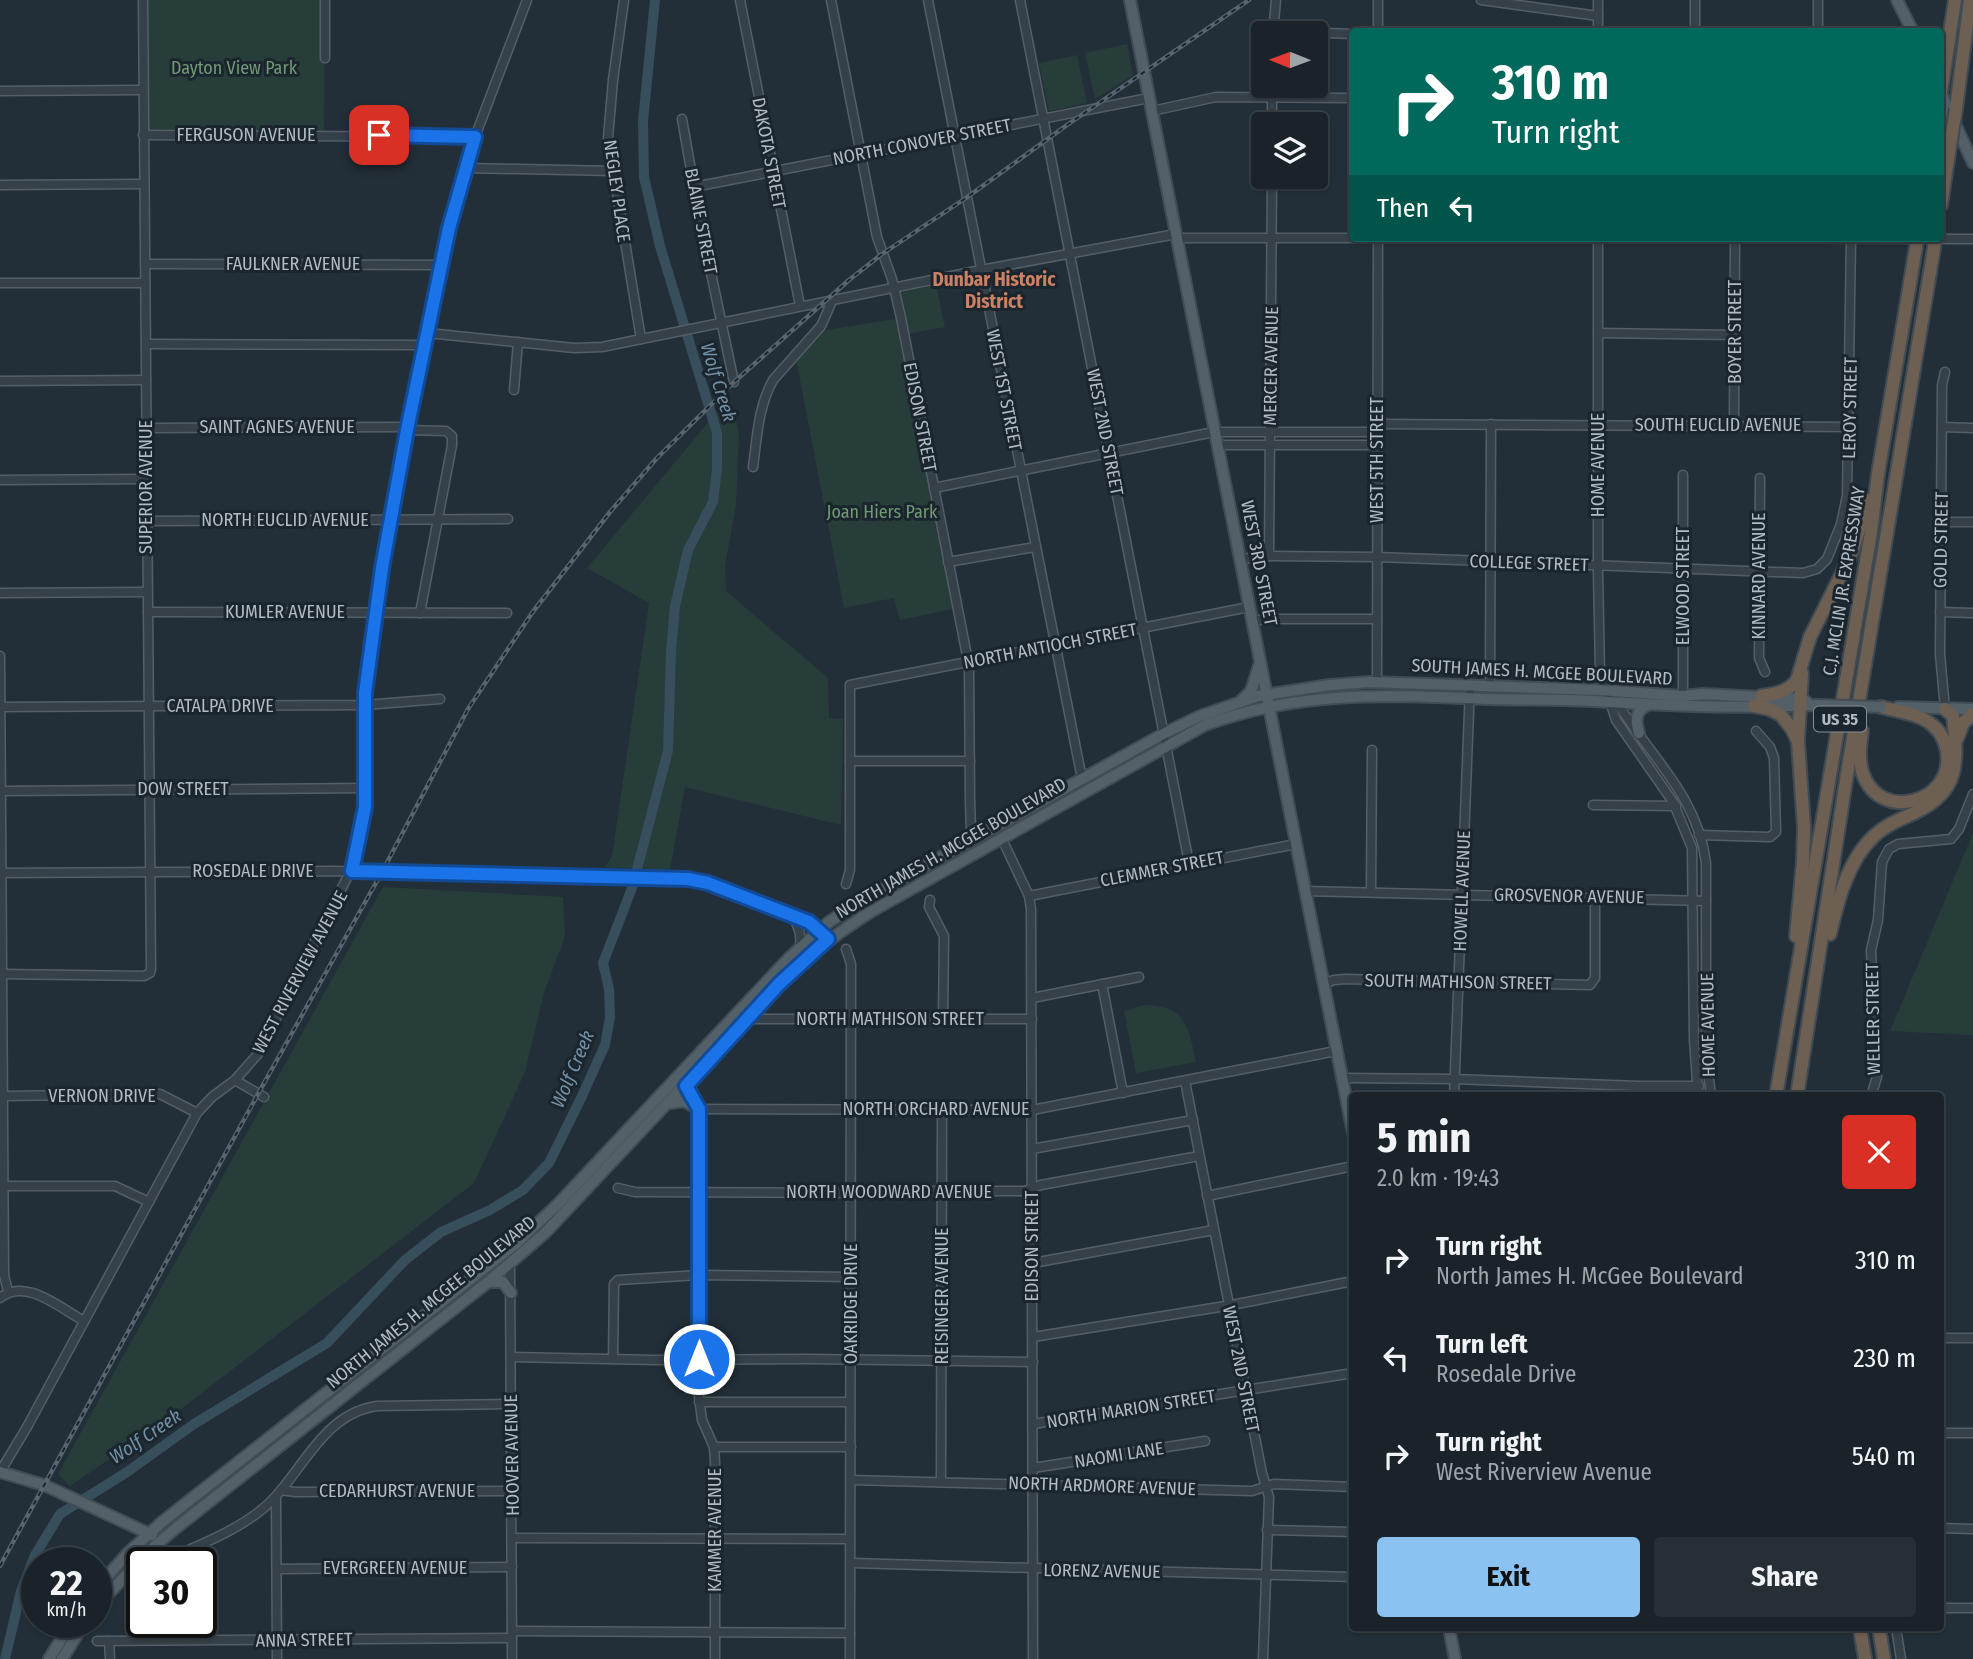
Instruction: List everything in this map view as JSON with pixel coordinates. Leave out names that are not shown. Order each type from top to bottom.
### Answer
[{"type":"highway","points":[[1944,70],[1955,0]]},
{"type":"highway","points":[[1969,22],[1970,0]]},
{"type":"highway","points":[[1944,185],[1973,5]]},
{"type":"highway","name":"C.J. MCLIN JR. EXPRESSWAY","points":[[1777,1092],[1832,771],[1916,243]]},
{"type":"highway","name":"C.J. MCLIN JR. EXPRESSWAY","points":[[1798,1092],[1935,243]]},
{"type":"highway","points":[[1757,701],[1787,690],[1797,680],[1814,626],[1858,535],[1878,474]]},
{"type":"highway","points":[[1797,963],[1796,921],[1804,838],[1798,742],[1802,668]]},
{"type":"highway","points":[[1864,674],[1860,760],[1867,783],[1876,793],[1897,803],[1923,799],[1935,789],[1943,779],[1959,729],[1973,711]]},
{"type":"highway","points":[[1757,701],[1781,715],[1798,742]]},
{"type":"highway","points":[[1881,707],[1929,722],[1952,751]]},
{"type":"highway","points":[[1817,974],[1841,895],[1856,859],[1876,834],[1929,805],[1944,792],[1955,769],[1945,709]]},
{"type":"highway","points":[[1860,1631],[1865,1659]]},
{"type":"highway","points":[[1879,1631],[1884,1659]]},
{"type":"main road","name":"WEST 3RD STREET","points":[[1130,0],[1349,1113]]},
{"type":"main road","points":[[1898,0],[1911,28]]},
{"type":"main road","points":[[1906,0],[1906,18]]},
{"type":"main road","points":[[1944,99],[1972,157]]},
{"type":"main road","points":[[1240,702],[1251,691],[1259,660]]},
{"type":"main road","name":"SOUTH JAMES H. MCGEE BOULEVARD","points":[[1266,695],[1330,685],[1377,682],[1683,696],[1703,694],[1816,705],[1973,711]]},
{"type":"main road","name":"NORTH JAMES H. MCGEE BOULEVARD","points":[[112,1591],[161,1540],[488,1282],[507,1258],[678,1074],[818,931],[856,904],[1165,733],[1200,716],[1266,695]]},
{"type":"main road","name":"SOUTH JAMES H. MCGEE BOULEVARD","points":[[1268,707],[1308,699],[1358,695],[1648,705],[1757,701]]},
{"type":"main road","points":[[1639,733],[1636,717],[1640,709],[1648,705]]},
{"type":"main road","name":"NORTH JAMES H. MCGEE BOULEVARD","points":[[112,1572],[148,1533],[570,1208],[787,976],[828,939],[872,911],[1205,725],[1268,707]]},
{"type":"main road","points":[[668,1104],[684,1101],[699,1109]]},
{"type":"main road","points":[[488,1282],[503,1283],[511,1293]]},
{"type":"main road","points":[[0,1472],[44,1485],[161,1540]]},
{"type":"main road","points":[[1450,1631],[1455,1659]]},
{"type":"main road","points":[[49,1659],[62,1638]]},
{"type":"main road","points":[[62,1659],[75,1638]]},
{"type":"street","name":"SUPERIOR AVENUE","points":[[2,974],[144,975],[151,969],[143,0]]},
{"type":"street","points":[[325,58],[326,0]]},
{"type":"street","points":[[518,0],[520,20]]},
{"type":"street","name":"WEST RIVERVIEW AVENUE","points":[[0,1472],[197,1113],[212,1097],[235,1080],[258,1054],[352,871],[365,807],[365,705],[374,613],[407,428],[454,207],[475,137],[527,0]]},
{"type":"street","name":"NEGLEY PLACE","points":[[624,0],[608,123],[613,171],[646,338]]},
{"type":"street","name":"DAKOTA STREET","points":[[740,0],[800,306]]},
{"type":"street","name":"EDISON STREET","points":[[831,0],[877,237],[894,287],[968,662],[971,830],[974,839]]},
{"type":"street","name":"WEST 1ST STREET","points":[[928,0],[1082,779]]},
{"type":"street","name":"WEST 2ND STREET","points":[[1020,0],[1189,863]]},
{"type":"street","points":[[1274,21],[1276,0]]},
{"type":"street","points":[[1378,0],[1378,28]]},
{"type":"street","points":[[1481,0],[1598,16]]},
{"type":"street","points":[[1598,0],[1598,28]]},
{"type":"street","points":[[1695,0],[1695,28]]},
{"type":"street","points":[[1818,0],[1818,28]]},
{"type":"street","points":[[1328,33],[1349,34]]},
{"type":"street","points":[[0,91],[143,90]]},
{"type":"street","points":[[1152,111],[1216,97],[1251,98]]},
{"type":"street","name":"NORTH CONOVER STREET","points":[[694,187],[1149,98]]},
{"type":"street","points":[[1272,98],[1272,112]]},
{"type":"street","points":[[1328,98],[1349,98]]},
{"type":"street","name":"BLAINE STREET","points":[[682,119],[717,323],[734,382]]},
{"type":"street","name":"FERGUSON AVENUE","points":[[143,135],[475,137]]},
{"type":"street","points":[[466,168],[613,171]]},
{"type":"street","points":[[0,185],[143,184]]},
{"type":"street","name":"MERCER AVENUE","points":[[1269,556],[1272,189]]},
{"type":"street","points":[[428,333],[592,348],[981,270],[1176,236],[1349,238]]},
{"type":"street","points":[[1944,239],[1973,239]]},
{"type":"street","name":"WEST 5TH STREET","points":[[1377,682],[1378,242]]},
{"type":"street","name":"HOME AVENUE","points":[[1598,242],[1598,655],[1605,691],[1660,760],[1686,803],[1700,835],[1706,863],[1706,1056],[1710,1092]]},
{"type":"street","name":"BOYER STREET","points":[[1734,425],[1735,242]]},
{"type":"street","name":"LEROY STREET","points":[[1817,569],[1827,559],[1845,511],[1849,476],[1851,242]]},
{"type":"street","name":"FAULKNER AVENUE","points":[[145,264],[442,265]]},
{"type":"street","points":[[0,283],[145,283]]},
{"type":"street","points":[[753,467],[761,409],[767,390],[786,364],[821,326],[833,299]]},
{"type":"street","points":[[1598,333],[1735,335]]},
{"type":"street","points":[[514,390],[519,342]]},
{"type":"street","points":[[146,344],[425,345]]},
{"type":"street","name":"GOLD STREET","points":[[1945,372],[1942,385],[1940,612],[1940,654],[1945,709]]},
{"type":"street","points":[[0,381],[146,380]]},
{"type":"street","points":[[1490,424],[1490,687]]},
{"type":"street","name":"SOUTH EUCLID AVENUE","points":[[1214,432],[1490,424],[1849,427]]},
{"type":"street","points":[[1942,427],[1973,428]]},
{"type":"street","name":"SAINT AGNES AVENUE","points":[[146,428],[407,428],[446,431],[452,436],[437,519]]},
{"type":"street","points":[[934,488],[1214,432]]},
{"type":"street","points":[[1217,446],[1376,445]]},
{"type":"street","name":"ELWOOD STREET","points":[[1683,475],[1683,696]]},
{"type":"street","name":"KINNARD AVENUE","points":[[1759,478],[1759,658],[1765,672]]},
{"type":"street","points":[[0,480],[146,479]]},
{"type":"street","points":[[420,613],[437,519]]},
{"type":"street","name":"NORTH EUCLID AVENUE","points":[[146,521],[508,519]]},
{"type":"street","points":[[1941,522],[1973,522]]},
{"type":"street","points":[[948,562],[1035,547]]},
{"type":"street","name":"COLLEGE STREET","points":[[1240,559],[1269,556],[1376,557],[1803,573],[1817,569]]},
{"type":"street","points":[[0,593],[147,592]]},
{"type":"street","name":"NORTH ANTIOCH STREET","points":[[850,761],[850,685],[1249,607]]},
{"type":"street","name":"KUMLER AVENUE","points":[[148,612],[507,613]]},
{"type":"street","points":[[1940,612],[1973,613]]},
{"type":"street","points":[[1252,621],[1377,619]]},
{"type":"street","points":[[0,656],[2,1174],[4,1275],[8,1291]]},
{"type":"street","name":"HOWELL AVENUE","points":[[1454,1092],[1470,686]]},
{"type":"street","name":"CATALPA DRIVE","points":[[0,707],[365,705],[440,699]]},
{"type":"street","name":"HOME AVENUE","points":[[1614,703],[1616,720],[1675,806],[1689,838],[1694,864],[1694,1039],[1697,1091]]},
{"type":"street","points":[[1689,838],[1700,835],[1770,837],[1776,832],[1774,758],[1770,747],[1755,732]]},
{"type":"street","points":[[1371,892],[1372,750]]},
{"type":"street","points":[[846,884],[850,870],[850,761],[970,761]]},
{"type":"street","name":"DOW STREET","points":[[1,791],[366,788]]},
{"type":"street","name":"WELLER STREET","points":[[1872,1092],[1877,1077],[1871,950],[1878,920],[1882,862],[1889,849],[1898,844],[1951,839],[1959,829],[1973,794]]},
{"type":"street","points":[[1593,804],[1675,806],[1686,803]]},
{"type":"street","name":"EDISON STREET","points":[[1002,838],[1029,896],[1031,909],[1033,1659]]},
{"type":"street","name":"CLEMMER STREET","points":[[1029,896],[1296,844]]},
{"type":"street","name":"ROSEDALE DRIVE","points":[[1,873],[352,871],[667,878],[708,883],[809,922],[828,939]]},
{"type":"street","name":"GROSVENOR AVENUE","points":[[1305,891],[1706,901]]},
{"type":"street","name":"SOUTH MATHISON STREET","points":[[1323,984],[1345,979],[1593,984],[1595,898]]},
{"type":"street","points":[[930,900],[929,907],[944,936],[943,1019]]},
{"type":"street","points":[[792,916],[802,938],[800,947]]},
{"type":"street","name":"OAKRIDGE DRIVE","points":[[846,949],[851,964],[850,1659]]},
{"type":"street","points":[[1032,998],[1139,977]]},
{"type":"street","points":[[1102,984],[1123,1093]]},
{"type":"street","name":"NORTH MATHISON STREET","points":[[748,1019],[1032,1019]]},
{"type":"street","name":"NORTH ORCHARD AVENUE","points":[[699,1109],[1032,1110],[1336,1051]]},
{"type":"street","name":"KAMMER AVENUE","points":[[678,1074],[699,1109],[699,1402],[704,1428],[713,1447],[715,1659]]},
{"type":"street","points":[[1342,1078],[1454,1079],[1697,1091],[1709,1085]]},
{"type":"street","points":[[235,1080],[264,1097]]},
{"type":"street","name":"WEST 2ND STREET","points":[[1185,1081],[1245,1390],[1269,1497],[1263,1659]]},
{"type":"street","name":"VERNON DRIVE","points":[[3,1096],[160,1094],[197,1113]]},
{"type":"street","name":"REISINGER AVENUE","points":[[941,1482],[942,1110]]},
{"type":"street","points":[[1032,1149],[1192,1120]]},
{"type":"street","name":"NORTH WOODWARD AVENUE","points":[[618,1188],[635,1192],[1025,1191],[1199,1156]]},
{"type":"street","points":[[1208,1196],[1349,1167]]},
{"type":"street","points":[[4,1186],[115,1185],[149,1202]]},
{"type":"street","points":[[1032,1263],[1214,1230]]},
{"type":"street","name":"HOOVER AVENUE","points":[[507,1258],[511,1293],[512,1659]]},
{"type":"street","points":[[613,1359],[615,1281],[699,1275],[851,1277]]},
{"type":"street","points":[[1032,1337],[1229,1306],[1349,1282]]},
{"type":"street","points":[[0,1298],[8,1291],[28,1290],[84,1321]]},
{"type":"street","points":[[1944,1338],[1973,1338]]},
{"type":"street","points":[[511,1357],[1033,1362]]},
{"type":"street","name":"NORTH MARION STREET","points":[[1033,1424],[1349,1374]]},
{"type":"street","points":[[699,1402],[850,1402]]},
{"type":"street","points":[[193,1547],[259,1512],[332,1427],[358,1411],[377,1406],[511,1405]]},
{"type":"street","points":[[1944,1433],[1973,1433]]},
{"type":"street","name":"NAOMI LANE","points":[[1033,1468],[1205,1441]]},
{"type":"street","points":[[713,1447],[851,1447]]},
{"type":"street","name":"NORTH ARDMORE AVENUE","points":[[851,1480],[1252,1491],[1274,1485],[1349,1487]]},
{"type":"street","name":"CEDARHURST AVENUE","points":[[278,1493],[512,1490]]},
{"type":"street","points":[[277,1659],[278,1493]]},
{"type":"street","points":[[1944,1528],[1973,1529]]},
{"type":"street","points":[[1268,1530],[1349,1532]]},
{"type":"street","points":[[512,1538],[850,1539]]},
{"type":"street","name":"LORENZ AVENUE","points":[[850,1563],[1349,1577]]},
{"type":"street","name":"EVERGREEN AVENUE","points":[[278,1569],[512,1567]]},
{"type":"street","points":[[1944,1608],[1973,1608]]},
{"type":"street","points":[[1896,1631],[1901,1659]]},
{"type":"street","name":"ANNA STREET","points":[[97,1641],[512,1634],[850,1633]]},
{"type":"street","points":[[109,1641],[110,1659]]},
{"type":"green space","name":"Dayton View Park","points":[[143,0],[325,0],[324,136],[143,135]]},
{"type":"green space","points":[[1127,44],[1133,75],[1095,99],[1085,53]]},
{"type":"green space","points":[[1077,55],[1087,103],[1049,111],[1039,63]]},
{"type":"green space","points":[[936,285],[945,327],[907,334],[899,293]]},
{"type":"green space","name":"Joan Hiers Park","points":[[901,318],[957,608],[900,620],[894,598],[844,608],[795,354],[815,332]]},
{"type":"green space","points":[[730,396],[739,433],[736,505],[725,566],[726,591],[828,678],[829,718],[843,719],[841,825],[685,787],[670,870],[605,867],[612,856],[649,603],[587,568]]},
{"type":"green space","points":[[1973,833],[1973,1035],[1890,1031]]},
{"type":"green space","points":[[383,887],[563,897],[565,936],[544,993],[525,1072],[474,1183],[168,1419],[70,1486],[58,1474]]},
{"type":"green space","points":[[1144,1005],[1169,1009],[1183,1020],[1196,1062],[1136,1073],[1124,1011]]},
{"type":"waterway","name":"Wolf Creek","points":[[5,1659],[21,1591],[35,1555],[60,1514],[127,1472],[194,1424],[327,1343],[405,1260],[441,1232],[490,1210],[523,1190],[549,1163],[605,1045],[610,1017],[609,989],[603,963],[632,888],[668,751],[675,606],[688,550],[713,502],[717,469],[717,433],[660,246],[644,177],[643,121],[655,0]]},
{"type":"railway","points":[[0,1566],[382,872],[468,709],[532,613],[610,512],[657,458],[734,382],[849,280],[882,254],[1249,0]]},
{"type":"district","name":"Dunbar Historic District","points":[[994,290]]},
{"type":"route","points":[[379,135],[475,137],[457,195],[421,358],[374,613],[365,693],[365,807],[352,871],[688,879],[708,883],[809,922],[828,939],[779,984],[686,1086],[699,1109],[699,1359]]}]
